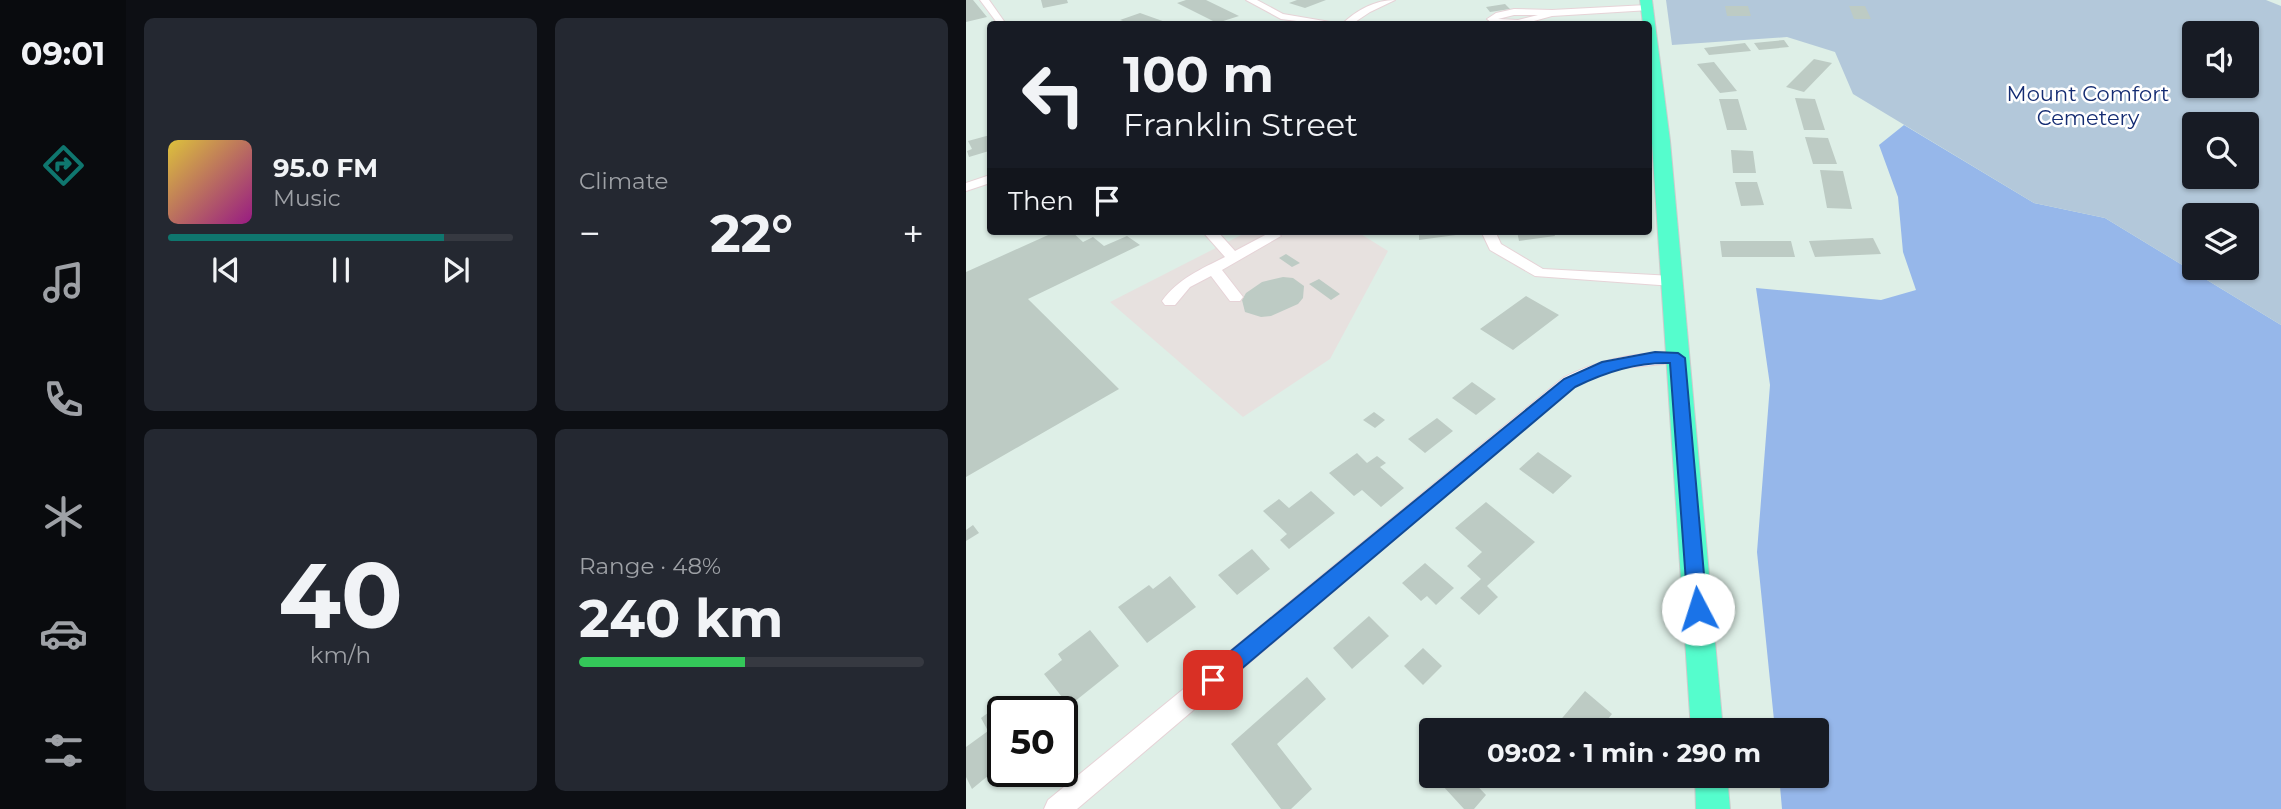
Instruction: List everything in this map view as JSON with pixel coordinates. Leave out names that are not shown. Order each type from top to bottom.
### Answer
[{"type":"main road","points":[[1652,95],[1673,281],[1706,718]]},
{"type":"main road","points":[[1712,788],[1713,809]]},
{"type":"street","points":[[984,0],[1000,21]]},
{"type":"street","points":[[1250,0],[1281,16],[1317,21]]},
{"type":"street","points":[[1352,21],[1367,10],[1391,0]]},
{"type":"street","points":[[1494,21],[1492,19],[1499,15],[1521,11],[1551,13],[1647,4]]},
{"type":"street","points":[[1524,21],[1551,13]]},
{"type":"street","points":[[966,187],[987,180]]},
{"type":"street","points":[[1213,235],[1234,258]]},
{"type":"street","points":[[1490,235],[1495,247],[1540,273],[1673,281]]},
{"type":"street","points":[[1170,301],[1185,284],[1274,236]]},
{"type":"street","points":[[1213,269],[1235,297]]},
{"type":"street","points":[[1057,809],[1569,383],[1614,364],[1655,358],[1678,358]]},
{"type":"shaded area","points":[[1904,125],[2034,203],[2105,218],[2182,265],[2182,280],[2207,280],[2281,325],[2281,809],[1782,809],[1780,788],[1829,788],[1829,718],[1774,718],[1757,552],[1770,385],[1756,288],[1881,300],[1916,290],[1903,252],[1898,197],[1879,145]]},
{"type":"shaded area","points":[[1241,235],[1362,235],[1388,251],[1330,359],[1243,417],[1110,302]]},
{"type":"green space","name":"Mount Comfort Cemetery","points":[[1666,0],[2266,0],[2281,6],[2281,325],[2207,280],[2259,280],[2259,203],[2182,203],[2182,265],[2105,218],[2034,203],[1853,94],[1835,52],[1787,37],[1672,45]]},
{"type":"building","points":[[966,0],[973,0],[987,17],[966,22]]},
{"type":"building","points":[[1041,0],[1067,0],[1068,3],[1043,8]]},
{"type":"building","points":[[1206,0],[1239,16],[1213,21],[1177,3]]},
{"type":"building","points":[[1297,0],[1326,0],[1305,8],[1289,3]]},
{"type":"building","points":[[1505,4],[1510,9],[1490,12],[1486,7]]},
{"type":"building","points":[[1725,6],[1748,6],[1751,16],[1727,16]]},
{"type":"building","points":[[1849,6],[1865,6],[1871,19],[1854,19]]},
{"type":"building","points":[[1140,13],[1163,21],[1123,21],[1120,20]]},
{"type":"building","points":[[1784,40],[1789,47],[1759,50],[1754,43]]},
{"type":"building","points":[[1745,43],[1751,51],[1709,55],[1704,48]]},
{"type":"building","points":[[1814,59],[1832,63],[1804,92],[1786,87]]},
{"type":"building","points":[[1714,62],[1737,91],[1720,93],[1697,64]]},
{"type":"building","points":[[1795,98],[1815,99],[1825,130],[1804,130]]},
{"type":"building","points":[[1719,99],[1738,99],[1747,130],[1727,130]]},
{"type":"building","points":[[987,136],[987,152],[969,157],[967,151],[972,149],[968,141]]},
{"type":"building","points":[[1805,137],[1828,138],[1837,164],[1813,164]]},
{"type":"building","points":[[1731,150],[1753,151],[1756,173],[1733,173]]},
{"type":"building","points":[[1820,170],[1843,171],[1852,209],[1827,208]]},
{"type":"building","points":[[1735,182],[1757,182],[1764,205],[1741,206]]},
{"type":"building","points":[[1048,235],[1075,235],[1083,242],[1093,237],[1104,246],[1127,236],[1140,245],[1028,299],[1119,389],[966,477],[966,272]]},
{"type":"building","points":[[1419,235],[1456,235],[1419,240]]},
{"type":"building","points":[[1518,235],[1555,236],[1519,241]]},
{"type":"building","points":[[1873,238],[1881,254],[1815,257],[1809,241]]},
{"type":"building","points":[[1720,241],[1791,241],[1795,257],[1722,257]]},
{"type":"building","points":[[1286,254],[1300,263],[1292,267],[1279,258]]},
{"type":"building","points":[[1283,277],[1293,278],[1304,286],[1303,298],[1298,304],[1271,316],[1261,317],[1245,312],[1242,300],[1246,293],[1262,282]]},
{"type":"building","points":[[1319,279],[1340,294],[1331,300],[1309,284]]},
{"type":"building","points":[[1526,296],[1559,315],[1513,350],[1480,329]]},
{"type":"building","points":[[1472,382],[1496,399],[1476,415],[1452,398]]},
{"type":"building","points":[[1374,412],[1385,420],[1375,428],[1363,420]]},
{"type":"building","points":[[1437,418],[1453,431],[1425,453],[1408,439]]},
{"type":"building","points":[[1538,452],[1572,476],[1553,494],[1519,469]]},
{"type":"building","points":[[1357,453],[1367,463],[1377,456],[1386,463],[1380,467],[1404,488],[1381,507],[1362,490],[1354,496],[1329,473]]},
{"type":"building","points":[[1311,491],[1335,513],[1289,549],[1280,540],[1287,534],[1263,511],[1279,499],[1289,508]]},
{"type":"building","points":[[1486,502],[1535,542],[1487,586],[1498,597],[1479,615],[1460,598],[1481,579],[1467,566],[1482,552],[1455,528]]},
{"type":"building","points":[[973,525],[979,533],[966,541],[966,530]]},
{"type":"building","points":[[1252,549],[1270,569],[1237,595],[1218,575]]},
{"type":"building","points":[[1425,563],[1454,588],[1436,605],[1427,596],[1421,601],[1402,583]]},
{"type":"building","points":[[1170,576],[1196,607],[1147,643],[1118,607],[1149,585],[1153,589]]},
{"type":"building","points":[[1369,616],[1389,636],[1352,669],[1333,648]]},
{"type":"building","points":[[1090,630],[1119,666],[1078,699],[1078,696],[1061,696],[1044,674],[1062,660],[1058,654]]},
{"type":"building","points":[[1423,648],[1442,666],[1423,685],[1404,666]]},
{"type":"building","points":[[1307,677],[1326,699],[1277,744],[1312,789],[1291,809],[1281,809],[1231,744]]},
{"type":"building","points":[[1585,691],[1612,714],[1609,718],[1562,718]]},
{"type":"building","points":[[987,714],[987,729],[981,718]]},
{"type":"building","points":[[987,732],[987,777],[972,789],[966,777],[966,747]]},
{"type":"building","points":[[1445,788],[1479,788],[1486,795],[1474,809],[1464,809]]},
{"type":"route","points":[[1213,680],[1569,383],[1614,364],[1655,358],[1678,358],[1698,609]]}]
